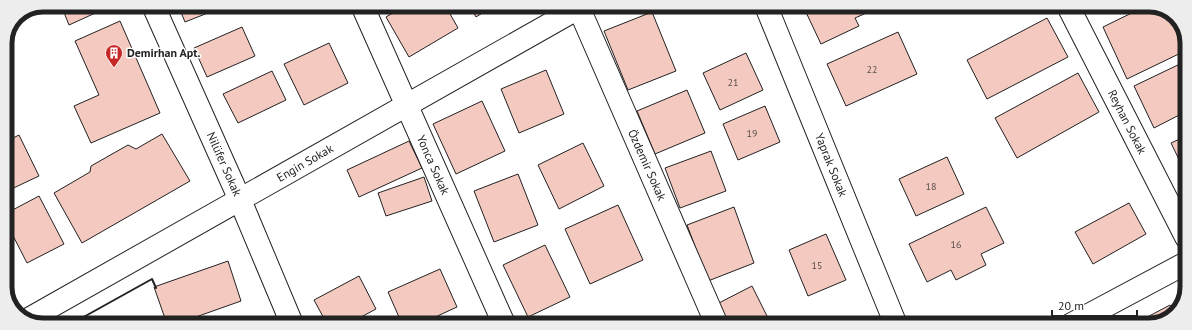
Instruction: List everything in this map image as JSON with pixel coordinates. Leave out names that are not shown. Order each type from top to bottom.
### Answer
[{"type":"street","name":"Nilüfer Sokak","points":[[156,12],[240,200],[289,318]]},
{"type":"street","name":"Yonca Sokak","points":[[365,12],[501,318]]},
{"type":"street","name":"Engin Sokak","points":[[33,316],[569,12]]},
{"type":"street","name":"Özdemir Sokak","points":[[583,12],[714,318]]},
{"type":"street","name":"Yaprak Sokak","points":[[768,12],[893,318]]},
{"type":"street","name":"Reyhan Sokak","points":[[1071,12],[1180,225]]},
{"type":"street","points":[[1083,318],[1180,267]]},
{"type":"building","points":[[64,12],[98,12],[69,25]]},
{"type":"building","points":[[181,12],[210,12],[185,22]]},
{"type":"building","points":[[394,12],[449,12],[458,28],[409,57],[386,17]]},
{"type":"building","points":[[474,12],[484,12],[476,17]]},
{"type":"building","points":[[652,12],[676,71],[628,90],[604,31]]},
{"type":"building","points":[[806,12],[869,12],[855,18],[859,26],[821,44]]},
{"type":"building","points":[[1134,12],[1161,14],[1174,24],[1178,31],[1180,53],[1127,79],[1103,27]]},
{"type":"building","points":[[1047,18],[1068,57],[987,99],[967,60]]},
{"type":"building","name":"Demirhan Apt.","points":[[120,21],[160,113],[91,143],[74,106],[99,95],[75,41]]},
{"type":"building","points":[[242,27],[255,56],[207,77],[194,48]]},
{"type":"building","points":[[898,32],[917,74],[846,106],[827,64]]},
{"type":"building","points":[[329,43],[348,83],[304,105],[284,64]]},
{"type":"building","points":[[746,53],[763,90],[720,110],[703,73]]},
{"type":"building","points":[[1180,64],[1180,115],[1154,128],[1134,86]]},
{"type":"building","points":[[546,70],[564,114],[519,133],[501,89]]},
{"type":"building","points":[[272,71],[286,100],[238,123],[223,94]]},
{"type":"building","points":[[1078,73],[1099,112],[1017,158],[995,118]]},
{"type":"building","points":[[687,90],[705,133],[655,154],[637,111]]},
{"type":"building","points":[[482,101],[505,151],[456,174],[433,124]]},
{"type":"building","points":[[765,106],[780,142],[738,160],[723,124]]},
{"type":"building","points":[[162,134],[190,181],[82,243],[54,193],[90,172],[91,166],[128,145],[136,149]]},
{"type":"building","points":[[19,135],[39,176],[12,189],[12,138]]},
{"type":"building","points":[[1180,139],[1180,162],[1171,143]]},
{"type":"building","points":[[409,141],[422,168],[359,197],[347,170]]},
{"type":"building","points":[[583,143],[604,186],[559,209],[538,165]]},
{"type":"building","points":[[711,151],[726,191],[680,208],[665,168]]},
{"type":"building","points":[[947,157],[964,194],[916,216],[899,179]]},
{"type":"building","points":[[518,174],[538,225],[494,242],[474,191]]},
{"type":"building","points":[[424,177],[432,201],[386,216],[378,193]]},
{"type":"building","points":[[39,196],[64,244],[27,263],[12,234],[12,210]]},
{"type":"building","points":[[1129,203],[1146,234],[1093,264],[1075,232]]},
{"type":"building","points":[[618,205],[643,260],[590,284],[565,229]]},
{"type":"building","points":[[734,207],[754,263],[708,281],[687,225]]},
{"type":"building","points":[[986,207],[1004,243],[981,254],[986,265],[956,280],[951,270],[927,282],[909,244]]},
{"type":"building","points":[[826,234],[846,280],[808,296],[789,250]]},
{"type":"building","points":[[545,245],[570,297],[528,317],[503,265]]},
{"type":"building","points":[[228,261],[241,301],[193,318],[165,318],[154,287]]},
{"type":"building","points":[[440,269],[457,307],[433,318],[399,318],[388,292]]},
{"type":"building","points":[[359,276],[376,309],[359,318],[324,318],[314,300]]},
{"type":"building","points":[[752,286],[768,318],[719,318],[713,306]]},
{"type":"building","points":[[1170,305],[1172,308],[1165,314],[1145,318]]},
{"type":"wall","points":[[82,318],[152,279],[156,288]]},
{"type":"place","name":"Demirhan Apt.","points":[[114,68]]}]
